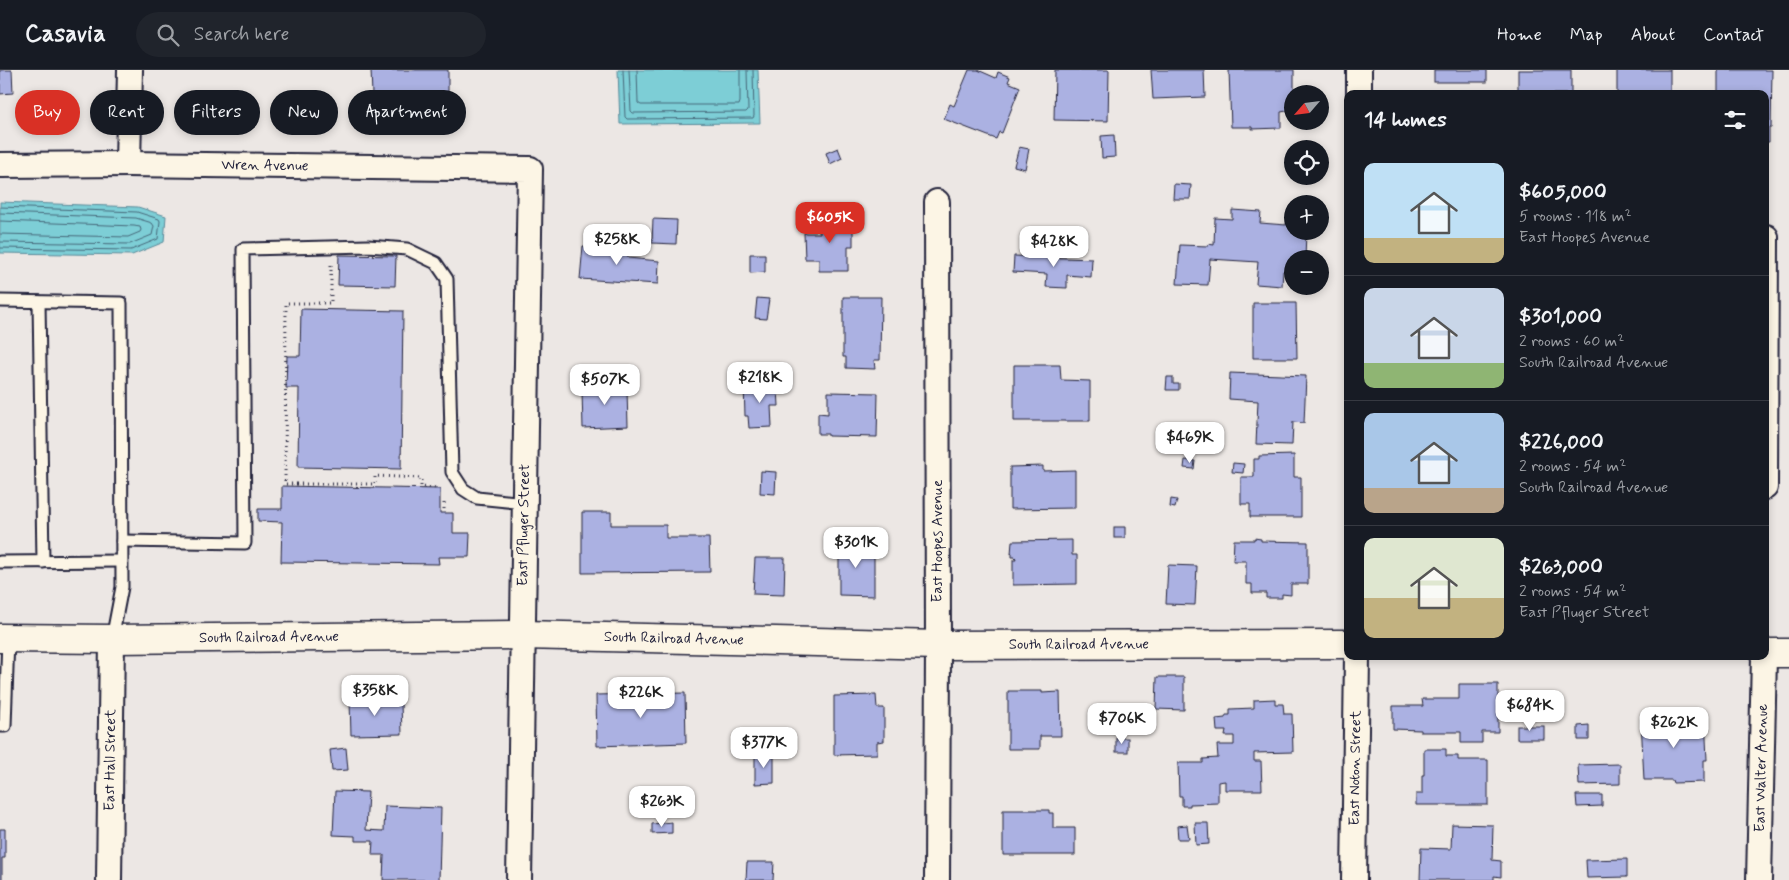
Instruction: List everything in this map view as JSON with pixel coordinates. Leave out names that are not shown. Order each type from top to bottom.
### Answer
[{"type":"street","points":[[128,164],[130,70]]},
{"type":"street","points":[[1359,70],[1359,90]]},
{"type":"street","name":"Wren Avenue","points":[[0,165],[128,164],[530,169]]},
{"type":"street","name":"East Pfluger Street","points":[[519,880],[530,169]]},
{"type":"street","name":"East Hoopes Avenue","points":[[936,880],[938,202]]},
{"type":"street","name":"South Railroad Avenue","points":[[4,638],[112,639],[523,635],[938,645],[1344,644]]},
{"type":"street","name":"East Hall Street","points":[[109,880],[112,639]]},
{"type":"street","points":[[1769,655],[1789,653]]},
{"type":"street","name":"East Noton Street","points":[[1354,880],[1357,660]]},
{"type":"street","name":"East Walter Avenue","points":[[1759,880],[1764,660]]},
{"type":"lane","points":[[122,541],[245,543],[243,249],[368,246],[407,249],[436,263],[447,279],[452,472],[463,489],[477,498],[525,502]]},
{"type":"lane","points":[[0,301],[121,303],[122,587],[112,639]]},
{"type":"lane","points":[[40,302],[43,562]]},
{"type":"lane","points":[[0,562],[122,561]]},
{"type":"lane","points":[[0,726],[5,726],[4,638]]},
{"type":"path","points":[[331,247],[331,303],[286,302],[285,484],[375,484],[375,476],[421,478],[421,486],[444,488]]},
{"type":"path","points":[[444,495],[444,509]]},
{"type":"water","points":[[618,70],[758,70],[760,123],[620,124]]},
{"type":"water","points":[[0,202],[138,207],[166,216],[164,242],[132,255],[0,253]]},
{"type":"building","points":[[0,70],[12,70],[13,93],[0,94]]},
{"type":"building","points":[[371,70],[448,70],[448,90],[372,90]]},
{"type":"building","points":[[969,70],[978,70],[996,78],[998,72],[1010,77],[1008,82],[1020,87],[1002,133],[999,132],[996,139],[944,119],[950,104],[954,106]]},
{"type":"building","points":[[1055,70],[1109,70],[1108,121],[1054,120]]},
{"type":"building","points":[[1151,70],[1204,70],[1205,97],[1153,99]]},
{"type":"building","points":[[1229,70],[1294,70],[1294,85],[1284,85],[1284,111],[1281,112],[1281,128],[1252,129],[1252,127],[1231,127]]},
{"type":"building","points":[[1434,70],[1487,70],[1487,82],[1434,82]]},
{"type":"building","points":[[1518,70],[1571,70],[1571,90],[1518,90]]},
{"type":"building","points":[[1617,70],[1670,70],[1670,90],[1617,90]]},
{"type":"building","points":[[1718,70],[1772,70],[1771,128],[1769,128],[1769,90],[1718,90]]},
{"type":"building","points":[[1114,135],[1115,157],[1102,158],[1101,136]]},
{"type":"building","points":[[1019,147],[1029,149],[1025,169],[1014,166]]},
{"type":"building","points":[[838,148],[842,158],[830,164],[826,153]]},
{"type":"building","points":[[1174,184],[1191,185],[1190,199],[1173,199]]},
{"type":"building","points":[[1232,210],[1261,212],[1260,223],[1284,225],[1284,240],[1306,240],[1305,250],[1284,250],[1282,286],[1256,284],[1258,262],[1210,259],[1208,285],[1177,284],[1180,245],[1214,245],[1215,218],[1232,219]]},
{"type":"building","points":[[820,218],[850,218],[850,230],[853,230],[853,246],[848,246],[848,271],[819,271],[819,259],[805,259],[804,233],[820,233]]},
{"type":"building","points":[[653,219],[677,220],[676,244],[652,243]]},
{"type":"building","points":[[583,246],[628,248],[628,258],[659,261],[658,284],[580,279]]},
{"type":"building","points":[[750,254],[765,254],[765,272],[750,273]]},
{"type":"building","points":[[339,255],[396,256],[395,286],[338,285]]},
{"type":"building","points":[[1014,256],[1092,259],[1091,277],[1067,275],[1067,288],[1046,287],[1047,274],[1013,272]]},
{"type":"building","points":[[843,297],[881,297],[880,360],[874,360],[875,369],[846,368],[846,357],[843,357]]},
{"type":"building","points":[[757,298],[769,299],[766,319],[755,318]]},
{"type":"building","points":[[1253,303],[1296,303],[1297,358],[1253,358]]},
{"type":"building","points":[[301,309],[403,311],[401,469],[298,467],[299,388],[286,388],[287,356],[300,356]]},
{"type":"building","points":[[1014,365],[1060,365],[1061,380],[1090,381],[1090,421],[1014,421]]},
{"type":"building","points":[[1230,373],[1306,376],[1304,423],[1293,422],[1292,445],[1256,444],[1258,401],[1229,399]]},
{"type":"building","points":[[1167,377],[1173,377],[1173,384],[1179,384],[1179,390],[1166,390]]},
{"type":"building","points":[[619,382],[619,391],[627,391],[628,426],[583,428],[582,391],[586,391],[586,383]]},
{"type":"building","points":[[771,382],[771,388],[778,388],[779,406],[771,406],[772,427],[749,428],[748,416],[745,416],[744,383]]},
{"type":"building","points":[[828,392],[878,393],[877,437],[818,434],[818,413],[828,414]]},
{"type":"building","points":[[1178,436],[1208,436],[1208,450],[1178,450]]},
{"type":"building","points":[[1294,455],[1294,477],[1301,477],[1301,517],[1250,517],[1250,504],[1241,504],[1241,477],[1254,477],[1254,459],[1259,459],[1259,456]]},
{"type":"building","points":[[1185,460],[1195,461],[1194,469],[1184,468]]},
{"type":"building","points":[[1233,463],[1244,464],[1243,473],[1232,472]]},
{"type":"building","points":[[1043,466],[1043,471],[1075,470],[1075,508],[1010,509],[1010,467]]},
{"type":"building","points":[[761,471],[776,472],[775,494],[760,493]]},
{"type":"building","points":[[282,486],[440,489],[440,513],[453,513],[453,533],[470,533],[469,557],[438,557],[439,564],[281,562],[282,522],[258,521],[258,509],[282,509]]},
{"type":"building","points":[[1171,499],[1177,500],[1175,508],[1170,507]]},
{"type":"building","points":[[582,512],[611,512],[611,525],[666,525],[666,538],[709,538],[710,572],[582,573]]},
{"type":"building","points":[[1114,527],[1125,527],[1125,538],[1114,538]]},
{"type":"building","points":[[1254,538],[1261,539],[1261,541],[1308,542],[1308,584],[1291,584],[1291,595],[1282,594],[1282,598],[1266,598],[1266,593],[1252,593],[1252,584],[1246,584],[1246,561],[1233,561],[1234,540],[1254,540]]},
{"type":"building","points":[[1072,540],[1072,555],[1077,555],[1077,584],[1013,585],[1013,560],[1016,560],[1011,554],[1012,541]]},
{"type":"building","points":[[839,542],[874,543],[874,596],[839,595]]},
{"type":"building","points":[[755,558],[785,558],[784,595],[753,594]]},
{"type":"building","points":[[1168,565],[1197,566],[1195,605],[1166,604]]},
{"type":"building","points":[[1157,677],[1184,677],[1184,710],[1156,709]]},
{"type":"building","points":[[1459,684],[1498,684],[1498,732],[1482,732],[1482,743],[1461,743],[1461,732],[1421,732],[1421,730],[1393,729],[1393,706],[1423,706],[1422,699],[1459,699]]},
{"type":"building","points":[[1008,691],[1060,692],[1061,736],[1040,736],[1040,749],[1008,749]]},
{"type":"building","points":[[685,693],[686,743],[597,746],[596,695]]},
{"type":"building","points":[[385,695],[385,704],[401,704],[402,734],[351,735],[350,701],[363,701],[363,696]]},
{"type":"building","points":[[876,695],[877,708],[884,708],[884,741],[877,742],[877,754],[834,755],[834,696]]},
{"type":"building","points":[[1275,699],[1275,704],[1283,704],[1284,714],[1292,714],[1293,752],[1254,753],[1254,761],[1261,761],[1262,790],[1225,790],[1225,781],[1218,782],[1218,803],[1182,806],[1182,796],[1179,796],[1178,763],[1203,763],[1203,759],[1218,758],[1217,745],[1234,745],[1234,736],[1225,736],[1226,731],[1217,731],[1216,719],[1225,718],[1226,715],[1230,715],[1230,709],[1254,708],[1254,700]]},
{"type":"building","points":[[1705,717],[1707,760],[1704,760],[1704,782],[1673,783],[1672,780],[1644,780],[1641,719]]},
{"type":"building","points":[[1589,725],[1589,740],[1578,740],[1578,726]]},
{"type":"building","points":[[1517,726],[1544,726],[1544,739],[1517,739]]},
{"type":"building","points":[[1116,738],[1128,738],[1128,752],[1116,752]]},
{"type":"building","points":[[346,748],[348,770],[332,771],[330,750]]},
{"type":"building","points":[[1424,749],[1446,749],[1446,756],[1458,756],[1458,760],[1488,760],[1488,805],[1416,805],[1416,794],[1422,794]]},
{"type":"building","points":[[755,754],[774,754],[774,783],[755,784]]},
{"type":"building","points":[[1620,764],[1620,784],[1579,785],[1578,765]]},
{"type":"building","points":[[335,791],[368,792],[366,830],[384,831],[385,806],[441,808],[439,880],[383,880],[384,855],[372,855],[373,841],[355,841],[355,836],[333,835]]},
{"type":"building","points":[[1576,795],[1602,795],[1602,806],[1577,807]]},
{"type":"building","points":[[1003,810],[1049,810],[1049,813],[1053,813],[1053,828],[1075,828],[1075,855],[1003,855]]},
{"type":"building","points":[[672,822],[672,833],[652,834],[652,824]]},
{"type":"building","points":[[1195,823],[1208,823],[1209,844],[1196,845]]},
{"type":"building","points":[[1452,824],[1493,825],[1492,860],[1501,861],[1501,877],[1494,876],[1494,880],[1420,880],[1421,848],[1451,849]]},
{"type":"building","points":[[1187,825],[1189,839],[1178,839],[1177,826]]},
{"type":"building","points":[[0,829],[5,829],[5,858],[2,858],[2,880],[0,880]]},
{"type":"building","points":[[1627,859],[1627,877],[1587,878],[1586,860]]},
{"type":"building","points":[[747,862],[774,862],[773,880],[746,880]]}]
